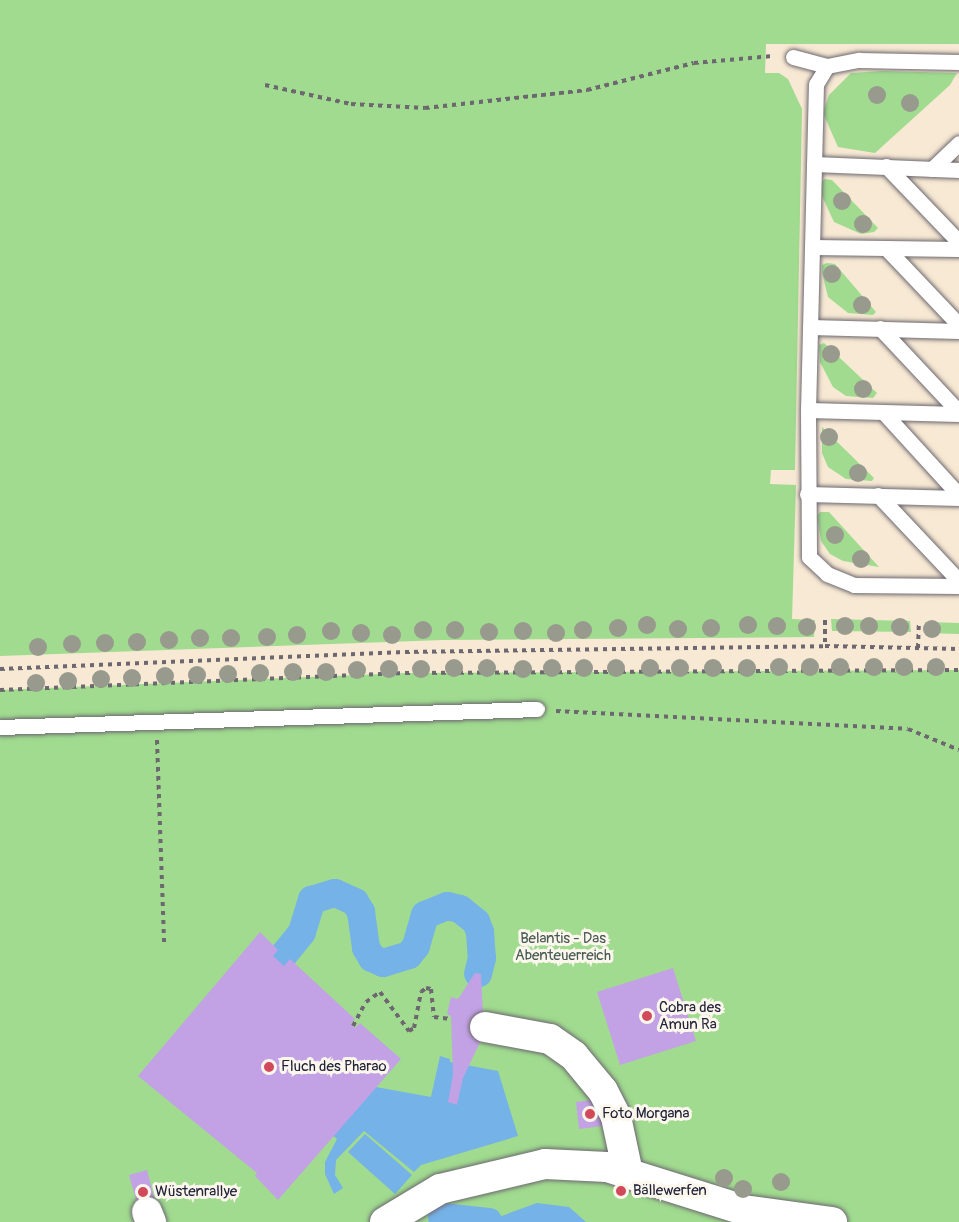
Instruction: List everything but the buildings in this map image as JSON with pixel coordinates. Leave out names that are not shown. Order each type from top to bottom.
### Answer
[{"type":"street","points":[[497,1028],[550,1039],[590,1074],[616,1117],[628,1173]]},
{"type":"street","points":[[385,1222],[440,1189],[512,1169],[545,1164],[607,1167],[744,1210],[832,1222]]},
{"type":"lane","points":[[793,57],[827,66],[859,60],[959,62]]},
{"type":"lane","points":[[827,66],[816,84],[808,410],[809,557],[827,574],[854,585],[959,584]]},
{"type":"lane","points":[[932,169],[959,143]]},
{"type":"lane","points":[[814,164],[959,170]]},
{"type":"lane","points":[[886,166],[959,242]]},
{"type":"lane","points":[[812,247],[959,249]]},
{"type":"lane","points":[[886,248],[959,325]]},
{"type":"lane","points":[[810,327],[959,331]]},
{"type":"lane","points":[[880,328],[959,413]]},
{"type":"lane","points":[[808,410],[959,413]]},
{"type":"lane","points":[[885,413],[959,496]]},
{"type":"lane","points":[[807,494],[959,496]]},
{"type":"lane","points":[[879,495],[959,584]]},
{"type":"lane","points":[[0,727],[537,710]]},
{"type":"path","points":[[265,85],[351,104],[425,108],[587,90],[694,63],[766,56],[793,57]]},
{"type":"path","points":[[825,620],[825,646]]},
{"type":"path","points":[[918,648],[919,621]]},
{"type":"path","points":[[0,669],[394,652],[825,646],[959,649]]},
{"type":"path","points":[[0,690],[405,673],[959,670]]},
{"type":"path","points":[[537,710],[908,729],[959,750]]},
{"type":"path","points":[[157,722],[164,943]]},
{"type":"path","points":[[353,1026],[366,1002],[380,992],[409,1031],[414,1028],[421,992],[426,988],[431,990],[434,1017],[451,1019]]},
{"type":"green space","points":[[0,0],[959,0],[959,44],[766,44],[765,73],[779,73],[788,79],[802,109],[795,470],[771,470],[770,484],[796,485],[792,619],[815,620],[814,637],[443,640],[0,656]]},
{"type":"green space","points":[[882,71],[957,73],[950,85],[875,153],[838,147],[823,113],[829,95],[851,73]]},
{"type":"green space","points":[[825,179],[832,180],[878,228],[874,232],[861,234],[834,222],[822,196],[820,183]]},
{"type":"green space","points":[[835,264],[876,312],[873,315],[848,313],[828,297],[822,273],[822,265]]},
{"type":"green space","points":[[824,343],[877,393],[873,398],[846,396],[833,387],[820,362],[819,345]]},
{"type":"green space","points":[[822,427],[874,478],[872,481],[846,479],[828,467],[822,453]]},
{"type":"green space","points":[[820,512],[829,512],[879,567],[843,561],[830,554],[821,541],[817,516]]},
{"type":"green space","points":[[831,619],[910,621],[911,632],[832,631]]},
{"type":"green space","points":[[925,622],[959,623],[959,634],[924,633]]},
{"type":"green space","name":"Belantis - Das Abenteuerreich","points":[[959,670],[959,1222],[0,1222],[0,690],[405,673]]},
{"type":"water","points":[[440,1056],[450,1059],[450,1062],[498,1071],[518,1136],[421,1165],[414,1172],[364,1131],[336,1160],[335,1175],[343,1188],[334,1194],[325,1174],[325,1162],[337,1139],[332,1135],[376,1087],[431,1097]]},
{"type":"water","points":[[365,1134],[412,1175],[395,1194],[348,1152]]},
{"type":"water","points":[[537,1203],[569,1207],[586,1222],[502,1222],[496,1218]]},
{"type":"waterway","points":[[278,962],[302,932],[312,900],[335,893],[355,902],[361,912],[366,948],[372,958],[383,963],[409,955],[416,946],[425,915],[447,906],[460,909],[476,922],[480,932],[482,958],[478,974]]},
{"type":"waterway","points":[[442,1217],[489,1222]]},
{"type":"place","name":"Cobra des Amun Ra","points":[[647,1016]]},
{"type":"place","name":"Fluch des Pharao","points":[[269,1067]]},
{"type":"place","name":"Foto Morgana","points":[[590,1114]]},
{"type":"place","name":"Bällewerfen","points":[[621,1191]]},
{"type":"place","name":"Wüstenrallye","points":[[143,1192]]}]
